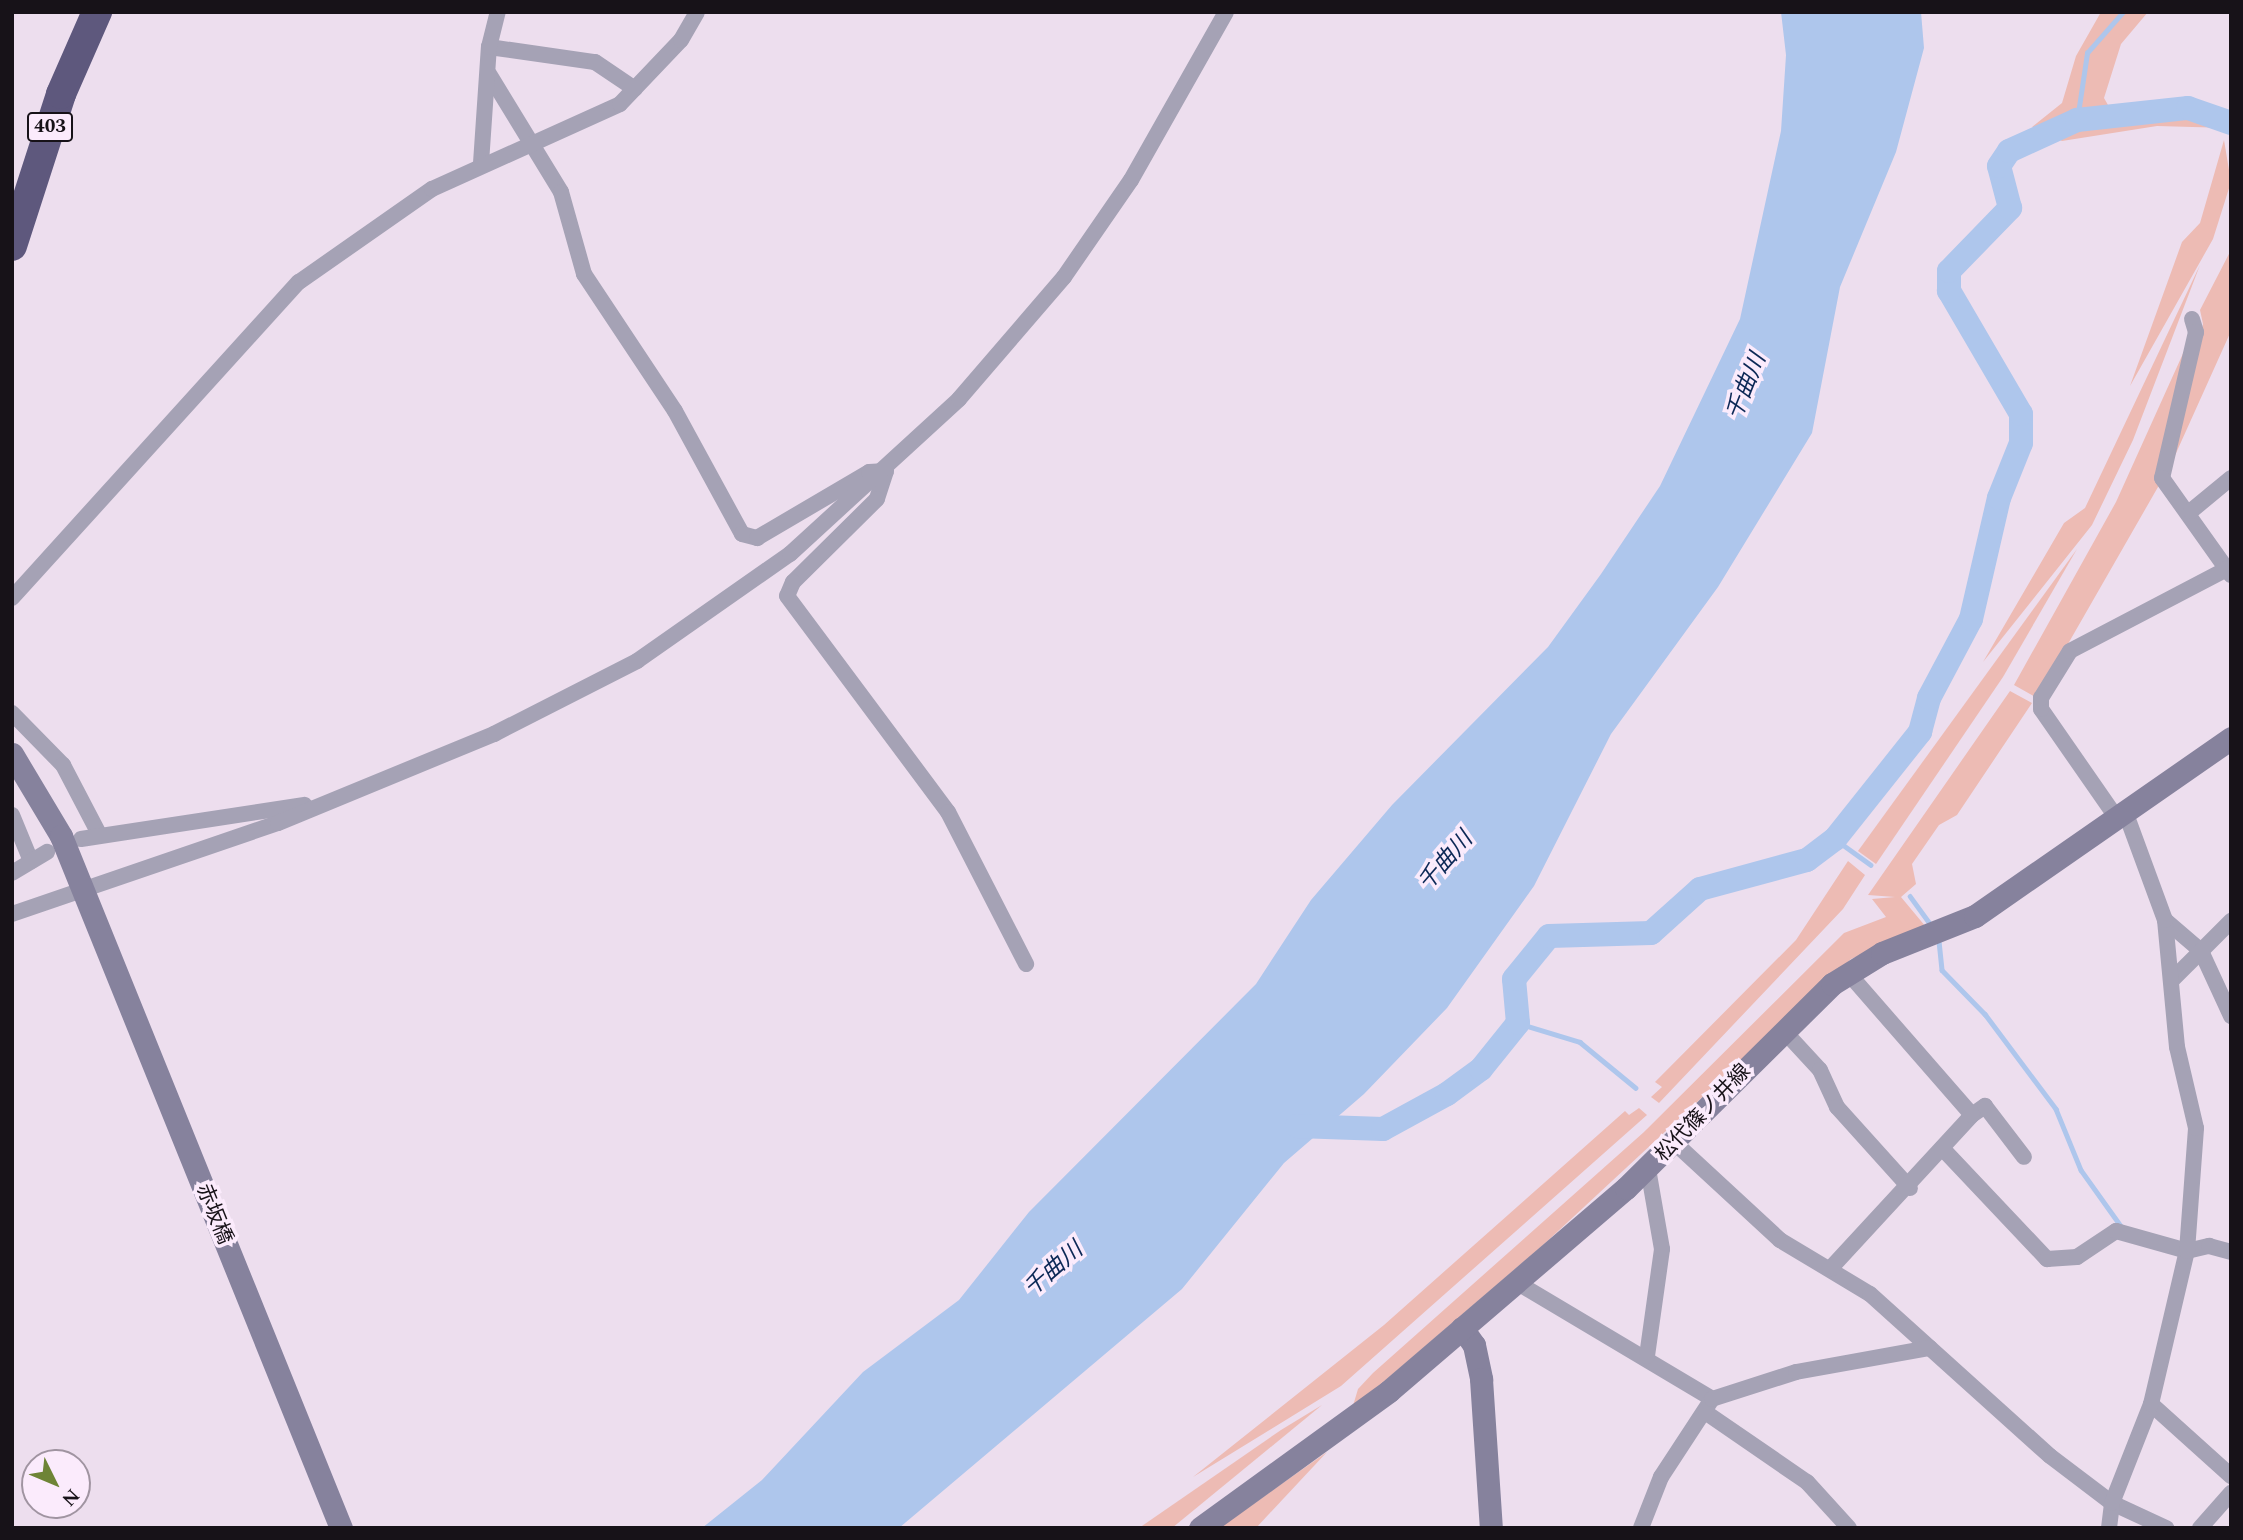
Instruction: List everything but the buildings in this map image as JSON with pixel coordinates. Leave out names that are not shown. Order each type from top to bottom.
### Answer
[{"type":"highway","name":"403","points":[[12,246],[61,94],[97,12]]},
{"type":"main road","name":"松代篠ノ井線","points":[[1200,1528],[1389,1391],[1676,1144],[1783,1030],[1849,973],[1975,916],[2231,738]]},
{"type":"main road","points":[[12,754],[30,775],[84,892]]},
{"type":"main road","name":"赤坂橋","points":[[84,892],[341,1528]]},
{"type":"main road","points":[[1462,1328],[1474,1345],[1482,1379],[1492,1528]]},
{"type":"street","points":[[481,163],[489,47],[498,12]]},
{"type":"street","points":[[12,598],[299,282],[360,234],[481,163],[620,104],[697,12]]},
{"type":"street","points":[[12,914],[170,862],[494,734],[637,661],[790,554],[886,471],[1065,277],[1131,180],[1226,12]]},
{"type":"street","points":[[489,47],[595,62],[635,89]]},
{"type":"street","points":[[489,74],[561,192],[584,274],[675,411],[742,534],[757,538],[869,472],[886,471]]},
{"type":"street","points":[[2192,318],[2196,331],[2162,478],[2180,513],[2191,511],[2231,478]]},
{"type":"street","points":[[886,471],[877,499],[793,582],[787,596],[948,812],[1026,964]]},
{"type":"street","points":[[2109,1528],[2112,1503],[2151,1404],[2188,1251],[2196,1116],[2177,1047],[2174,978],[2165,920],[2121,814],[2042,709],[2041,698],[2070,651],[2230,571],[2191,511]]},
{"type":"street","points":[[12,713],[63,765],[99,834]]},
{"type":"street","points":[[82,839],[99,834],[327,801]]},
{"type":"street","points":[[12,815],[31,861]]},
{"type":"street","points":[[12,873],[47,852]]},
{"type":"street","points":[[2165,920],[2201,951],[2231,1016]]},
{"type":"street","points":[[2174,978],[2231,921]]},
{"type":"street","points":[[1849,973],[1972,1115]]},
{"type":"street","points":[[1783,1030],[1820,1070],[1837,1107],[1910,1188]]},
{"type":"street","points":[[1830,1269],[1910,1188],[1972,1115],[1985,1106],[2024,1157]]},
{"type":"street","points":[[1676,1144],[1780,1240],[1870,1294],[2112,1503],[2166,1528]]},
{"type":"street","points":[[1942,1148],[2047,1259],[2077,1257],[2116,1231],[2188,1251],[2209,1246],[2231,1252]]},
{"type":"street","points":[[1647,1356],[1662,1250],[1648,1169]]},
{"type":"street","points":[[1516,1282],[1647,1356],[1807,1482],[1849,1528]]},
{"type":"street","points":[[1641,1528],[1661,1477],[1709,1406],[1796,1372],[1930,1348]]},
{"type":"street","points":[[2151,1404],[2231,1476]]},
{"type":"street","points":[[2200,1528],[2231,1493]]},
{"type":"shaded area","points":[[2101,12],[2148,12],[2121,44],[2104,98],[2108,105],[2185,103],[2231,117],[2228,128],[2157,126],[2062,141],[2032,127],[2062,103],[2076,56]]},
{"type":"shaded area","points":[[2224,140],[2231,182],[2213,239],[2130,386],[2182,242],[2200,223]]},
{"type":"shaded area","points":[[2231,250],[2231,331],[2168,471],[2203,324],[2200,310]]},
{"type":"shaded area","points":[[2200,265],[2133,440],[2092,525],[1983,662],[2064,523],[2085,508]]},
{"type":"shaded area","points":[[2190,338],[2158,487],[2037,698],[2014,685],[2116,502]]},
{"type":"shaded area","points":[[2077,549],[2003,677],[1876,864],[1858,851]]},
{"type":"shaded area","points":[[2010,691],[2032,703],[1957,815],[1939,825],[1912,864],[1916,884],[1901,897],[1926,927],[1851,959],[1542,1246],[1352,1409],[1358,1389],[1373,1373],[1644,1132],[1844,933],[1886,917],[1872,899],[1895,897],[1868,895]]},
{"type":"shaded area","points":[[1848,861],[1865,875],[1843,909],[1659,1103],[1651,1097],[1662,1087],[1655,1082],[1796,940]]},
{"type":"shaded area","points":[[1639,1108],[1647,1115],[1341,1386],[1193,1477],[1384,1325],[1625,1111],[1629,1115]]},
{"type":"shaded area","points":[[1322,1405],[1172,1528],[1139,1528],[1281,1430]]},
{"type":"shaded area","points":[[1327,1452],[1256,1528],[1219,1528]]},
{"type":"water","name":"千曲川","points":[[1781,12],[1921,12],[1924,48],[1896,152],[1840,287],[1812,433],[1718,587],[1611,734],[1534,886],[1447,1008],[1364,1094],[1284,1163],[1182,1289],[899,1528],[702,1528],[762,1480],[863,1372],[959,1300],[1029,1212],[1256,984],[1311,900],[1392,805],[1548,647],[1601,574],[1660,486],[1740,319],[1781,131],[1786,55]]},
{"type":"waterway","points":[[2077,120],[2087,53],[2123,12]]},
{"type":"waterway","points":[[1297,1126],[1383,1129],[1447,1094],[1481,1069],[1518,1023],[1514,979],[1549,936],[1651,933],[1700,889],[1807,860],[1835,839],[1920,732],[1929,698],[1971,619],[1999,498],[2021,443],[2021,414],[1949,291],[1949,271],[2010,208],[1999,166],[2009,151],[2077,120],[2188,108],[2231,123]]},
{"type":"waterway","points":[[1835,839],[1871,865]]},
{"type":"waterway","points":[[1910,896],[1931,925]]},
{"type":"waterway","points":[[1939,941],[1942,970],[1985,1014],[2056,1109],[2081,1170],[2121,1226]]},
{"type":"waterway","points":[[1518,1023],[1580,1042],[1636,1088]]}]
